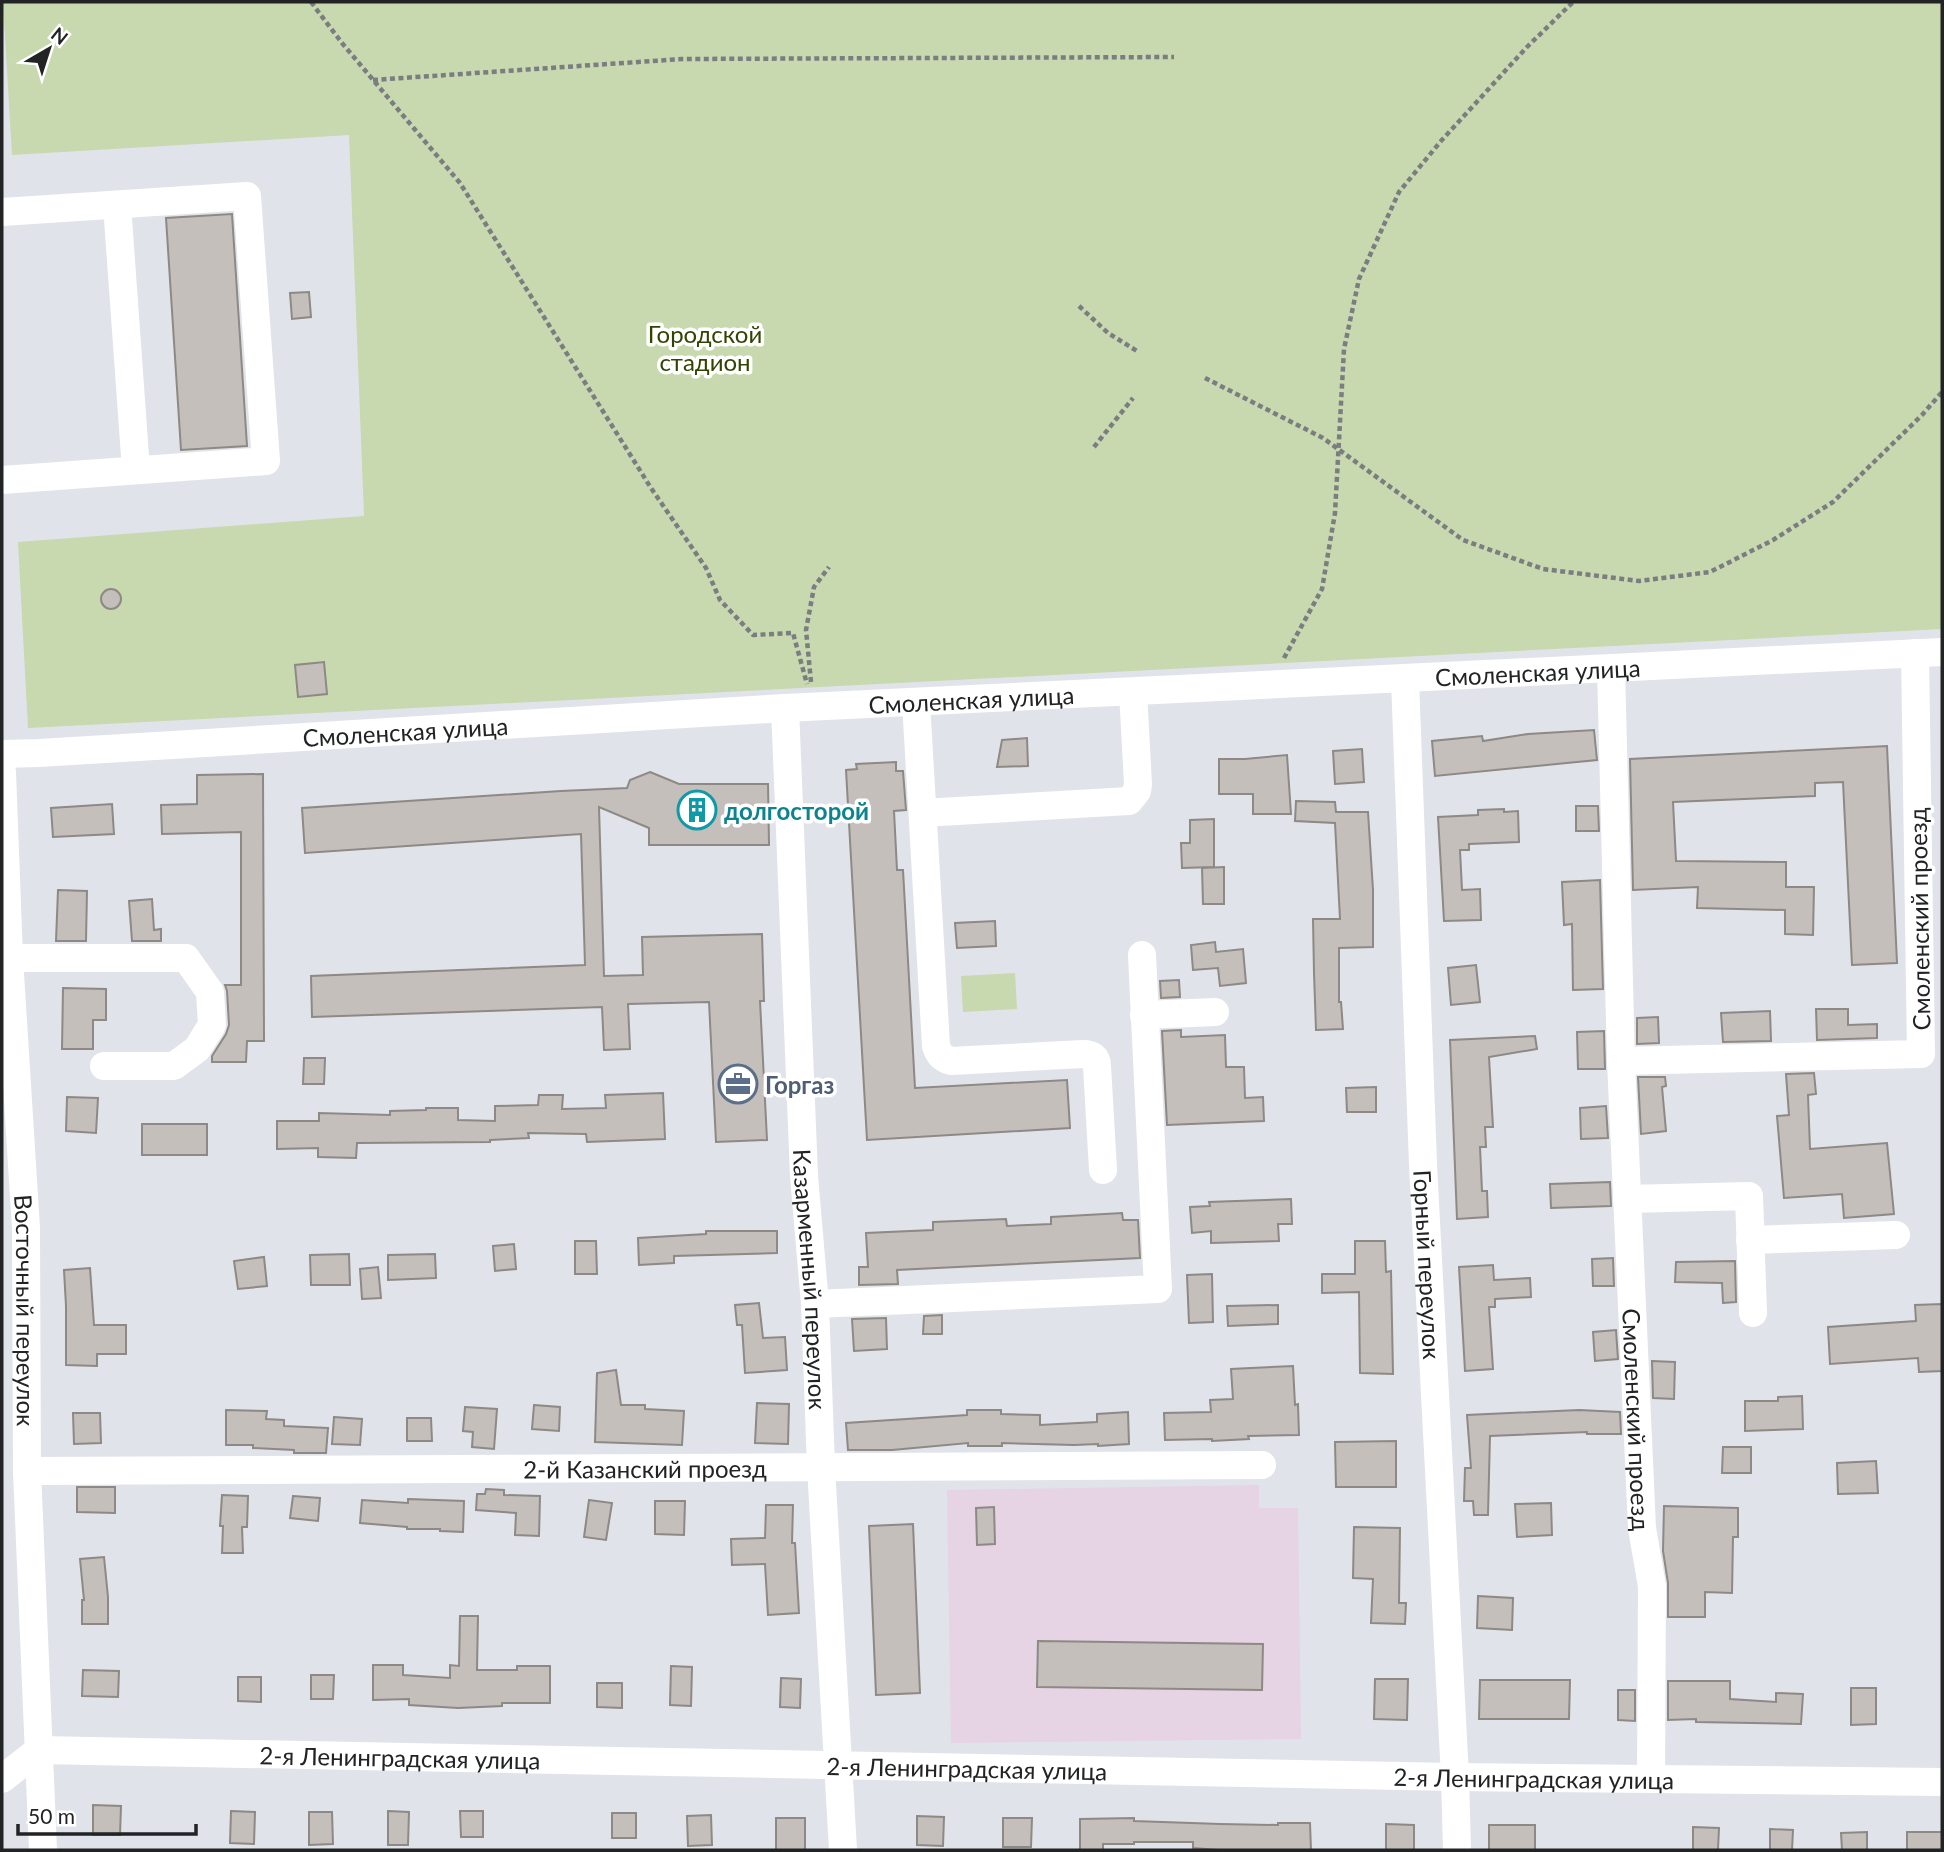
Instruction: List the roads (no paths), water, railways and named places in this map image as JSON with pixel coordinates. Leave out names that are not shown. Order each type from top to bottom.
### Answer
[{"type":"street","points":[[2,212],[247,196],[266,461],[2,480]]},
{"type":"street","points":[[117,205],[136,470]]},
{"type":"street","name":"Смоленская улица","points":[[2,754],[813,706],[1929,652]]},
{"type":"street","name":"Смоленский проезд","points":[[1621,1061],[1921,1054],[1929,652]]},
{"type":"street","name":"Смоленский проезд","points":[[1611,668],[1627,1199],[1642,1528],[1652,1586],[1651,1779]]},
{"type":"street","name":"Горный переулок","points":[[1405,679],[1423,1164],[1457,1850]]},
{"type":"street","points":[[923,813],[1129,801],[1138,791],[1133,692]]},
{"type":"street","points":[[916,702],[938,1053],[951,1061],[1083,1054],[1093,1056],[1097,1061],[1103,1170]]},
{"type":"street","name":"Казарменный переулок","points":[[785,708],[804,1162],[815,1304],[821,1467],[843,1850]]},
{"type":"street","name":"Восточный переулок","points":[[2,772],[9,958],[12,1191],[26,1228],[27,1471],[43,1850]]},
{"type":"street","points":[[815,1304],[1158,1289],[1142,955]]},
{"type":"street","points":[[9,958],[186,958],[210,992],[212,1024],[197,1049],[174,1066],[104,1066]]},
{"type":"street","points":[[1144,1015],[1215,1012]]},
{"type":"street","points":[[1627,1199],[1749,1196],[1753,1313]]},
{"type":"street","points":[[1750,1240],[1896,1235]]},
{"type":"street","name":"2-й Казанский проезд","points":[[27,1471],[1262,1465]]},
{"type":"street","points":[[2,1779],[39,1749]]},
{"type":"street","name":"2-я Ленинградская улица","points":[[39,1749],[1455,1777],[1942,1782]]},
{"type":"place","name":"долгосторой","points":[[697,810]]},
{"type":"place","name":"Горгаз","points":[[738,1084]]},
{"type":"park label","name":"Городской стадион","points":[[705,347]]}]
